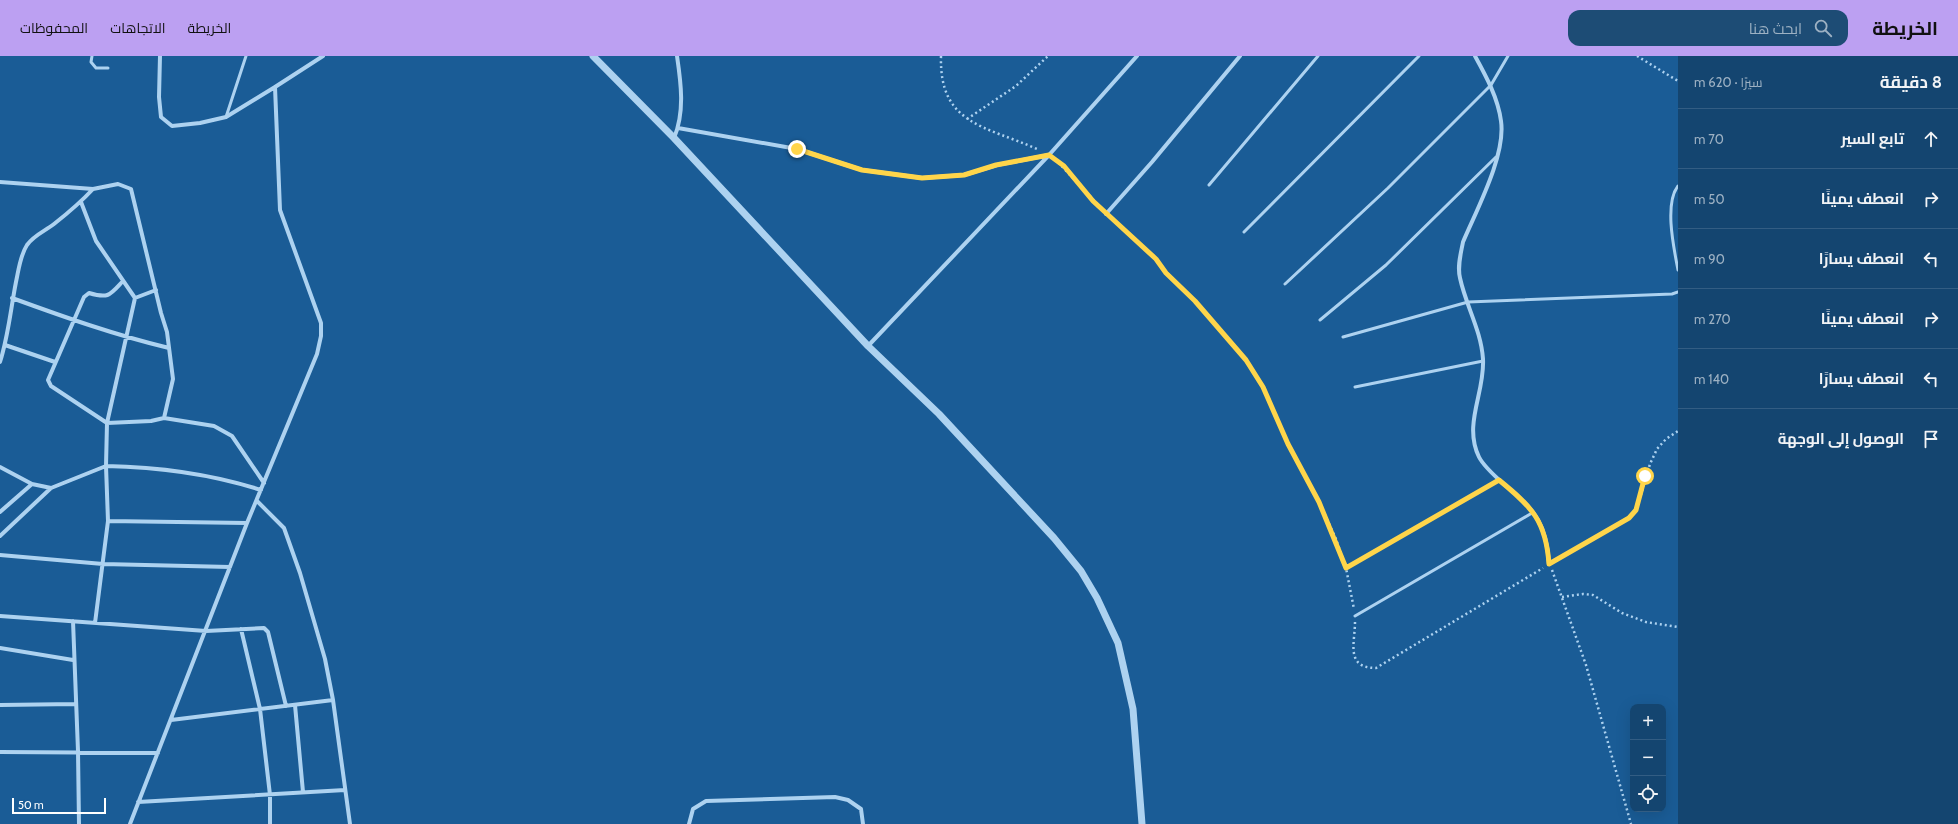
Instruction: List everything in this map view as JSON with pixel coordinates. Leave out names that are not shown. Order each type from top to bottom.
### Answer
[{"type":"street","points":[[160,56],[159,97],[161,116],[172,126],[200,123],[226,117],[323,56]]},
{"type":"street","points":[[593,56],[674,138],[868,346],[939,414],[1054,538],[1081,571],[1097,598],[1118,643],[1133,709],[1142,824]]},
{"type":"street","points":[[674,138],[678,128],[682,99],[677,56]]},
{"type":"street","points":[[868,346],[1049,155],[1137,56]]},
{"type":"street","points":[[1106,214],[1152,162],[1240,56]]},
{"type":"street","points":[[1475,56],[1491,85],[1501,120],[1500,154],[1463,242],[1460,258],[1459,277],[1477,328],[1483,361],[1473,419],[1474,443],[1480,459],[1499,480],[1515,493],[1540,522],[1545,534],[1549,564]]},
{"type":"street","points":[[130,824],[247,523],[317,354],[322,336],[322,323],[280,210],[275,87]]},
{"type":"street","points":[[678,128],[797,149],[862,170],[922,178],[964,175],[996,165],[1049,155]]},
{"type":"street","points":[[0,182],[93,189],[118,184],[131,189],[167,332],[173,379],[164,418]]},
{"type":"street","points":[[0,362],[5,345],[12,298],[21,261],[27,245],[35,237],[81,202],[93,189]]},
{"type":"street","points":[[81,202],[96,240],[135,298],[107,423],[106,466],[108,521],[94,623]]},
{"type":"street","points":[[123,281],[110,295],[102,297],[89,293],[84,296],[48,380],[51,386],[107,423],[151,421],[164,418],[198,422],[224,430],[232,436],[264,484]]},
{"type":"street","points":[[135,298],[156,290]]},
{"type":"street","points":[[12,298],[73,321],[127,338],[169,348]]},
{"type":"street","points":[[5,345],[55,362]]},
{"type":"street","points":[[0,536],[51,488],[106,466],[133,467],[193,474],[224,479],[261,490]]},
{"type":"street","points":[[0,467],[32,484],[51,488]]},
{"type":"street","points":[[0,512],[32,484]]},
{"type":"street","points":[[257,501],[284,528],[300,573],[325,659],[333,700],[350,824]]},
{"type":"street","points":[[108,521],[247,523]]},
{"type":"street","points":[[0,554],[103,564],[230,567]]},
{"type":"street","points":[[0,616],[206,631],[261,628],[268,632],[286,706]]},
{"type":"street","points":[[72,621],[78,751],[79,824]]},
{"type":"street","points":[[241,629],[260,709],[270,794],[270,824]]},
{"type":"street","points":[[0,648],[73,660]]},
{"type":"street","points":[[171,720],[333,700]]},
{"type":"street","points":[[0,705],[76,704]]},
{"type":"street","points":[[295,705],[303,792]]},
{"type":"street","points":[[0,752],[158,752]]},
{"type":"street","points":[[138,802],[345,790]]},
{"type":"street","points":[[689,824],[693,810],[706,802],[835,797],[848,800],[861,810],[863,824]]},
{"type":"lane","points":[[92,56],[91,62],[96,68],[108,68]]},
{"type":"lane","points":[[226,117],[246,56]]},
{"type":"lane","points":[[1209,185],[1318,56]]},
{"type":"lane","points":[[1244,232],[1419,56]]},
{"type":"lane","points":[[1285,284],[1388,188],[1491,85],[1508,56]]},
{"type":"lane","points":[[1320,320],[1386,265],[1500,154]]},
{"type":"lane","points":[[1678,186],[1672,200],[1671,216],[1678,270]]},
{"type":"lane","points":[[1343,337],[1468,302],[1672,294],[1678,292]]},
{"type":"lane","points":[[1355,387],[1483,361]]},
{"type":"lane","points":[[1355,616],[1532,513]]},
{"type":"path","points":[[941,56],[942,76],[949,100],[956,110],[967,119],[1049,155],[1064,166],[1093,201],[1156,259],[1166,273],[1195,301],[1246,360],[1263,387],[1288,444],[1319,502],[1346,568],[1355,616],[1352,652],[1358,662],[1366,668],[1376,668],[1633,515],[1640,498],[1650,464],[1657,449],[1666,439],[1678,431]]},
{"type":"path","points":[[967,119],[1016,86],[1048,56]]},
{"type":"path","points":[[1636,56],[1678,81]]},
{"type":"path","points":[[1346,568],[1499,480]]},
{"type":"path","points":[[1549,564],[1595,693],[1631,824]]},
{"type":"path","points":[[1562,598],[1584,594],[1593,595],[1622,613],[1646,622],[1678,628]]},
{"type":"route","points":[[797,149],[862,170],[890,175],[922,178],[964,175],[996,165],[1049,155],[1057,160],[1064,166],[1093,201],[1156,259],[1166,273],[1195,301],[1246,360],[1263,387],[1288,444],[1319,502],[1336,539],[1346,568],[1499,480],[1526,504],[1540,522],[1545,534],[1549,564],[1633,515],[1640,498],[1645,476]]}]
